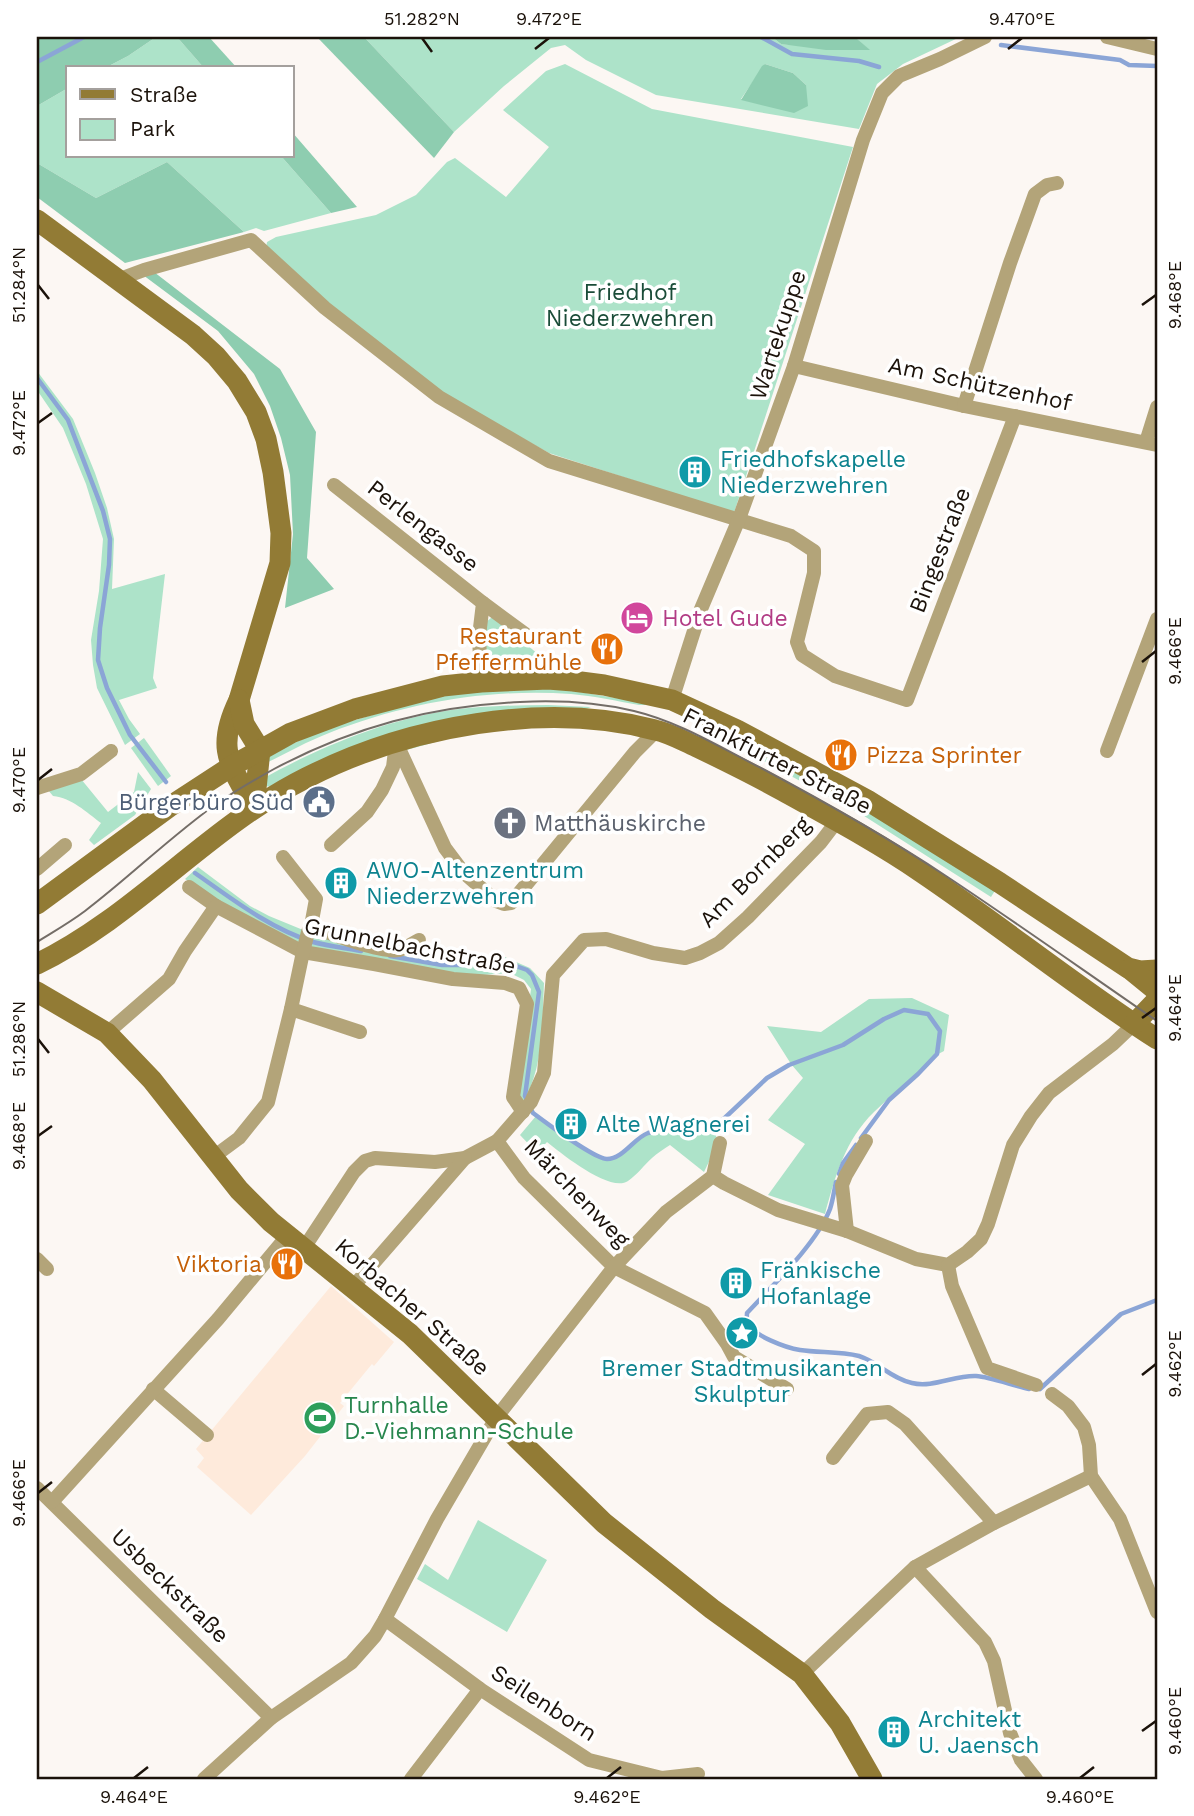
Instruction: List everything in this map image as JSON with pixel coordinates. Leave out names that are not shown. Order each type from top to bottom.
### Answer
[{"type":"main road","points":[[37,220],[193,335],[216,356],[237,381],[256,412],[266,439],[281,533],[280,563],[239,700],[231,717],[226,749],[254,808]]},
{"type":"main road","name":"Frankfurter Straße","points":[[37,904],[169,807],[232,765],[291,733],[355,709],[443,686],[548,679],[604,685],[672,700],[737,730],[867,800],[1000,883],[1128,968],[1140,971],[1157,970]]},
{"type":"main road","points":[[239,700],[244,724],[260,750],[254,808]]},
{"type":"main road","points":[[657,730],[667,717],[672,700]]},
{"type":"main road","name":"Frankfurter Straße","points":[[37,964],[93,931],[254,808],[309,776],[348,759],[396,741],[453,727],[544,718],[618,722],[670,734],[743,769],[881,846],[1101,1003],[1157,1039]]},
{"type":"main road","points":[[1128,968],[1157,990]]},
{"type":"main road","name":"Korbacher Straße","points":[[37,992],[107,1033],[152,1080],[239,1190],[271,1222],[410,1334],[604,1523],[712,1609],[802,1674],[840,1723],[870,1779]]},
{"type":"main road","points":[[1133,1024],[1157,1000]]},
{"type":"street","name":"Wartekuppe","points":[[672,700],[701,609],[739,519],[793,366],[863,140],[882,93],[899,76],[985,37]]},
{"type":"street","points":[[1107,37],[1157,50]]},
{"type":"street","points":[[964,406],[1035,194],[1047,185],[1057,183]]},
{"type":"street","points":[[117,279],[251,240],[326,308],[439,397],[549,461],[739,519]]},
{"type":"street","name":"Am Schützenhof","points":[[793,366],[964,406],[1152,443]]},
{"type":"street","points":[[1152,443],[1157,407]]},
{"type":"street","name":"Bingestraße","points":[[739,519],[792,536],[814,551],[814,573],[797,642],[802,655],[835,676],[907,700],[1015,416]]},
{"type":"street","name":"Perlengasse","points":[[334,485],[525,634]]},
{"type":"street","name":"Perlengasse","points":[[481,682],[479,636],[483,603]]},
{"type":"street","points":[[1107,751],[1152,652],[1157,619]]},
{"type":"street","points":[[396,741],[445,848],[463,872],[496,901],[504,904],[511,903],[635,752],[657,730]]},
{"type":"street","points":[[331,845],[367,813],[382,790],[393,767],[396,741]]},
{"type":"street","points":[[37,787],[81,774],[111,751]]},
{"type":"street","name":"Am Bornberg","points":[[527,1108],[544,1073],[552,975],[584,940],[606,939],[653,953],[685,958],[701,953],[719,943],[748,918],[838,821]]},
{"type":"street","points":[[37,869],[65,845]]},
{"type":"street","points":[[212,1158],[239,1138],[268,1102],[310,929],[316,899],[283,857]]},
{"type":"street","name":"Grunnelbachstraße","points":[[189,887],[216,906],[303,950],[453,979],[519,988],[527,1004],[513,1097],[527,1108]]},
{"type":"street","points":[[107,1033],[169,979],[216,906]]},
{"type":"street","points":[[310,929],[398,950],[419,940]]},
{"type":"street","points":[[291,1009],[360,1032]]},
{"type":"street","points":[[713,1176],[771,1207],[916,1259],[948,1265],[981,1239],[1013,1145],[1031,1116],[1049,1093],[1113,1044],[1133,1024]]},
{"type":"street","points":[[497,1141],[527,1108]]},
{"type":"street","name":"Märchenweg","points":[[296,1242],[365,1161],[375,1158],[435,1162],[465,1158],[497,1141],[524,1178],[614,1267],[705,1313],[734,1357],[787,1388]]},
{"type":"street","points":[[841,1230],[842,1185],[866,1141]]},
{"type":"street","points":[[204,1779],[271,1718],[351,1663],[375,1636],[437,1519],[496,1418],[614,1267],[666,1212],[713,1176],[720,1143]]},
{"type":"street","points":[[358,1281],[465,1158]]},
{"type":"street","points":[[52,1502],[218,1319],[296,1242]]},
{"type":"street","points":[[948,1265],[952,1286],[987,1368],[1036,1385]]},
{"type":"street","points":[[153,1389],[207,1435]]},
{"type":"street","points":[[1052,1394],[1068,1406],[1084,1427],[1090,1446],[1091,1476],[1120,1519],[1151,1579],[1157,1612]]},
{"type":"street","points":[[833,1458],[867,1414],[888,1412],[905,1424],[994,1523]]},
{"type":"street","points":[[802,1674],[915,1567],[994,1523],[1091,1476]]},
{"type":"street","name":"Usbeckstraße","points":[[37,1488],[271,1718]]},
{"type":"street","points":[[915,1567],[985,1642],[994,1661],[1010,1733],[1021,1760],[1036,1779]]},
{"type":"street","name":"Seilenborn","points":[[385,1619],[480,1689],[589,1760],[663,1778],[698,1774]]},
{"type":"street","points":[[411,1779],[480,1689]]},
{"type":"shaded area","points":[[331,1286],[394,1342],[340,1403],[344,1406],[305,1456],[251,1515],[197,1467],[204,1458],[196,1449]]},
{"type":"green space","points":[[37,37],[156,37],[109,66],[66,66],[66,89],[37,106]]},
{"type":"green space","points":[[156,37],[177,37],[202,66],[109,66]]},
{"type":"green space","points":[[177,37],[209,37],[235,66],[202,66]]},
{"type":"green space","points":[[317,37],[364,37],[454,132],[434,158]]},
{"type":"green space","points":[[364,37],[772,37],[781,44],[869,50],[855,37],[960,37],[903,64],[877,84],[859,129],[656,95],[586,60],[565,45],[551,48],[454,132]],"holes":[[[765,64],[793,73],[806,85],[794,112],[741,99]]]},
{"type":"green space","points":[[772,37],[855,37],[870,50],[826,50],[781,44]]},
{"type":"green space","name":"Friedhof Niederzwehren","points":[[565,64],[652,109],[853,147],[734,513],[549,453],[445,395],[330,304],[266,248],[267,242],[276,237],[376,215],[416,195],[447,162],[455,158],[506,197],[549,147],[503,110],[546,71]]},
{"type":"green space","points":[[765,64],[793,73],[806,85],[808,106],[794,113],[741,100]]},
{"type":"green space","points":[[66,89],[66,158],[283,158],[331,213],[264,231],[256,228],[244,232],[167,162],[96,198],[37,163],[37,106]]},
{"type":"green space","points":[[294,134],[357,207],[331,213],[283,158],[294,158]]},
{"type":"green space","points":[[167,162],[244,232],[125,263],[37,197],[37,163],[96,198]]},
{"type":"green space","points":[[154,272],[280,369],[316,432],[307,558],[334,589],[285,608],[293,534],[290,475],[270,406],[254,374],[218,331],[143,275]]},
{"type":"green space","points":[[37,371],[73,419],[95,473],[114,539],[112,589],[165,574],[153,678],[157,688],[119,700],[140,734],[125,745],[97,688],[93,665],[91,640],[99,591],[103,539],[86,484],[63,428],[37,390]]},
{"type":"green space","points":[[491,618],[549,663],[486,665],[486,622]]},
{"type":"green space","points":[[550,687],[646,703],[639,705],[580,695],[540,693],[509,693],[448,700],[358,722],[321,736],[266,763],[265,757],[324,729],[445,694]]},
{"type":"green space","points":[[548,705],[591,707],[577,712],[548,711],[272,787],[265,786],[264,778],[308,755],[402,720],[451,710]]},
{"type":"green space","points":[[719,737],[738,742],[865,808],[996,889],[991,897],[861,814]]},
{"type":"green space","points":[[144,738],[171,776],[158,786],[131,748]]},
{"type":"green space","points":[[138,772],[151,789],[135,815],[94,845],[89,840],[101,823],[73,803],[53,796],[48,790],[81,779],[108,812],[134,792]]},
{"type":"green space","points":[[198,867],[250,906],[308,932],[370,950],[437,962],[467,961],[498,954],[530,968],[544,983],[543,1014],[539,1057],[525,1100],[520,1102],[517,1096],[531,989],[524,980],[510,973],[455,977],[303,952],[234,912],[185,879]]},
{"type":"green space","points":[[912,998],[949,1015],[944,1051],[864,1123],[842,1160],[825,1214],[768,1195],[805,1144],[768,1120],[803,1078],[767,1026],[821,1032],[869,999]]},
{"type":"green space","points":[[536,1116],[581,1146],[605,1158],[616,1156],[646,1134],[662,1130],[716,1134],[717,1145],[704,1172],[670,1145],[628,1181],[610,1182],[586,1170],[547,1142],[537,1153],[520,1135]]},
{"type":"green space","points":[[478,1520],[547,1560],[507,1632],[417,1579],[425,1564],[448,1580]]},
{"type":"waterway","points":[[37,62],[84,37]]},
{"type":"waterway","points":[[761,37],[792,54],[859,61],[879,67]]},
{"type":"waterway","points":[[1001,45],[1120,60],[1129,65],[1157,66]]},
{"type":"waterway","points":[[37,378],[68,420],[103,511],[110,539],[98,660],[107,688],[130,735],[166,782]]},
{"type":"waterway","points":[[195,873],[251,912],[281,929],[313,942],[361,951]]},
{"type":"waterway","points":[[390,956],[442,965],[464,965],[497,959],[527,970],[532,975],[539,992],[525,1096],[527,1100]]},
{"type":"waterway","points":[[530,1108],[533,1113],[581,1147],[601,1157],[613,1158],[648,1133],[673,1129],[714,1128],[767,1078],[789,1065],[843,1045],[884,1019],[904,1010],[928,1014],[940,1031],[937,1054],[889,1100],[861,1138]]},
{"type":"waterway","points":[[839,1174],[843,1163],[856,1145]]},
{"type":"waterway","points":[[836,1182],[830,1209],[815,1236],[747,1313],[751,1328],[771,1341],[794,1349],[859,1356],[912,1383],[928,1384],[976,1376],[1029,1389]]},
{"type":"waterway","points":[[1040,1389],[1121,1314],[1157,1300]]},
{"type":"tram line","points":[[37,942],[85,911],[219,802],[267,773],[333,741],[393,721],[455,708],[534,701],[577,702],[620,708],[668,722],[716,744],[809,794],[946,876],[1157,1021]]},
{"type":"place","name":"Friedhofskapelle Niederzwehren","points":[[695,472]]},
{"type":"place","name":"Hotel Gude","points":[[637,618]]},
{"type":"place","name":"Restaurant Pfeffermühle","points":[[607,649]]},
{"type":"place","name":"Pizza Sprinter","points":[[841,755]]},
{"type":"place","name":"Bürgerbüro Süd","points":[[319,802]]},
{"type":"place","name":"Matthäuskirche","points":[[510,823]]},
{"type":"place","name":"AWO-Altenzentrum Niederzwehren","points":[[341,883]]},
{"type":"place","name":"Alte Wagnerei","points":[[571,1124]]},
{"type":"place","name":"Viktoria","points":[[287,1264]]},
{"type":"place","name":"Fränkische Hofanlage","points":[[736,1283]]},
{"type":"place","name":"Bremer Stadtmusikanten Skulptur","points":[[742,1333]]},
{"type":"place","name":"Turnhalle D.-Viehmann-Schule","points":[[320,1418]]},
{"type":"place","name":"Architekt U. Jaensch","points":[[894,1732]]}]
